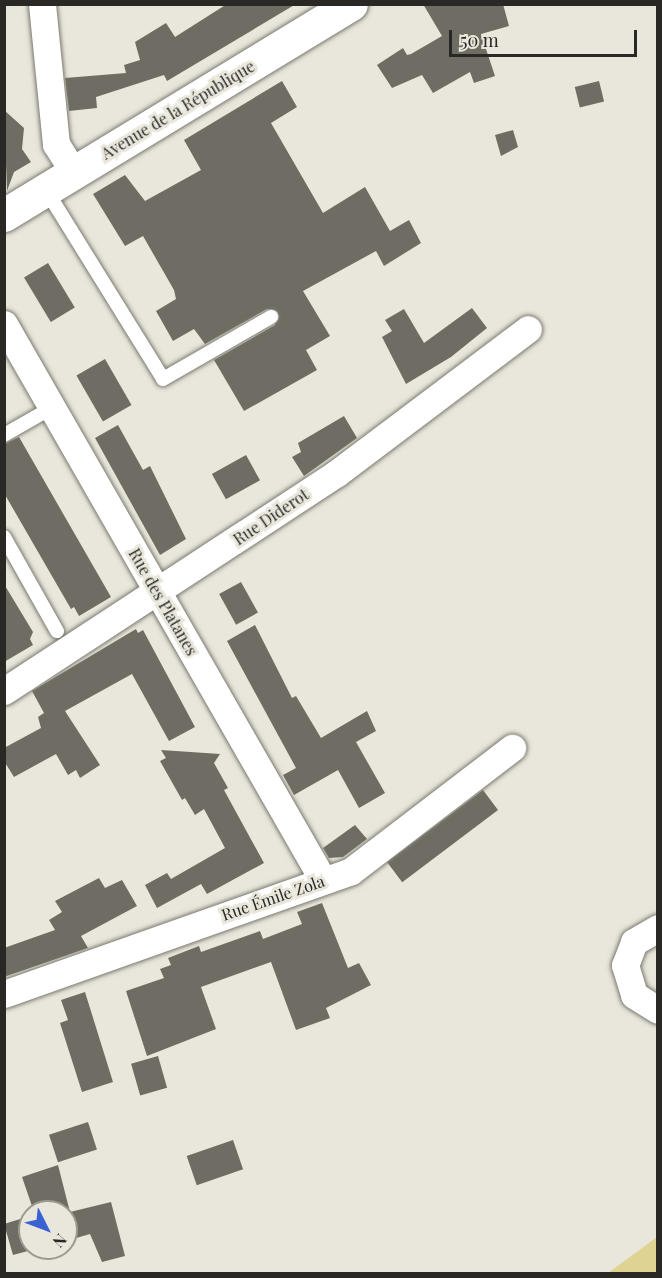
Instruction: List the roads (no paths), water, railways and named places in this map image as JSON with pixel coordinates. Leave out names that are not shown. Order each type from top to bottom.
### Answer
[{"type":"street","points":[[42,4],[56,144],[74,173]]},
{"type":"street","name":"Avenue de la République","points":[[4,215],[351,4]]},
{"type":"street","name":"Rue des Platanes","points":[[4,324],[323,880]]},
{"type":"street","name":"Rue Diderot","points":[[4,691],[158,594],[337,473],[528,329]]},
{"type":"street","name":"Rue Émile Zola","points":[[4,994],[351,871],[512,748]]},
{"type":"street","points":[[657,928],[634,942],[625,965],[634,995],[657,1010]]},
{"type":"lane","points":[[46,190],[163,379],[271,317]]},
{"type":"lane","points":[[4,435],[53,407]]},
{"type":"lane","points":[[4,537],[57,631]]}]
